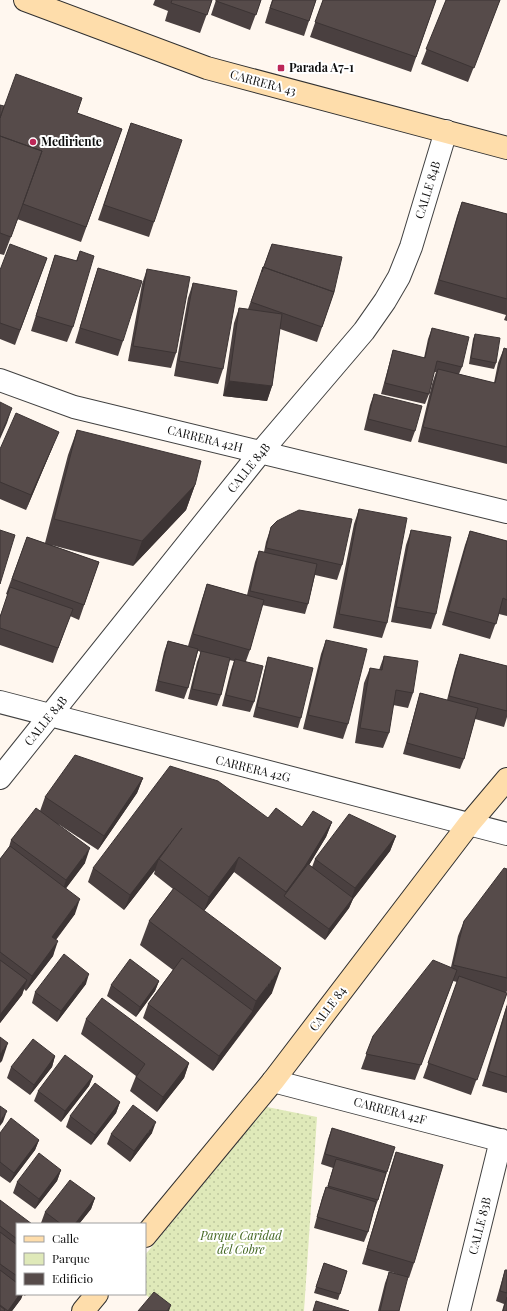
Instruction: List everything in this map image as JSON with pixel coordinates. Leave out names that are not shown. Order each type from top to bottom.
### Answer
[{"type":"street","name":"CARRERA 43","points":[[24,0],[207,68],[507,148]]},
{"type":"street","name":"CALLE 84B","points":[[0,778],[260,453],[364,331],[389,295],[399,277],[411,247],[446,131]]},
{"type":"street","name":"CARRERA 42H","points":[[0,380],[74,407],[507,512]]},
{"type":"street","name":"CARRERA 42G","points":[[0,702],[507,834]]},
{"type":"street","name":"CALLE 84","points":[[146,1235],[273,1081],[469,824],[507,778]]},
{"type":"street","name":"CARRERA 42F","points":[[273,1081],[504,1141]]},
{"type":"street","name":"CALLE 83B","points":[[459,1311],[504,1141]]},
{"type":"street","points":[[83,1311],[96,1295]]},
{"type":"green space","name":"Parque Caridad del Cobre","points":[[267,1107],[317,1117],[304,1311],[165,1311],[146,1295],[146,1254]]},
{"type":"building","points":[[172,0],[212,0],[207,15],[171,3]]},
{"type":"building","points":[[216,0],[261,0],[256,15]]},
{"type":"building","points":[[273,0],[316,0],[309,21],[270,8]]},
{"type":"building","points":[[323,0],[436,0],[416,57],[315,22]]},
{"type":"building","points":[[446,0],[500,0],[474,68],[426,49]]},
{"type":"building","points":[[16,74],[82,98],[77,113],[122,129],[86,227],[23,204],[42,151],[0,136],[0,118]]},
{"type":"building","points":[[0,105],[4,106],[0,118]]},
{"type":"building","points":[[131,123],[182,140],[154,222],[104,205]]},
{"type":"building","points":[[0,136],[42,151],[11,237],[0,233]]},
{"type":"building","points":[[462,202],[507,214],[507,299],[439,280]]},
{"type":"building","points":[[10,244],[47,258],[20,330],[0,323],[0,270]]},
{"type":"building","points":[[272,244],[342,257],[334,292],[264,267]]},
{"type":"building","points":[[80,251],[94,256],[73,327],[36,316],[55,255],[77,261]]},
{"type":"building","points":[[263,267],[334,292],[322,327],[251,302]]},
{"type":"building","points":[[98,268],[142,281],[123,341],[80,328]]},
{"type":"building","points":[[147,269],[190,277],[176,353],[133,346]]},
{"type":"building","points":[[193,283],[237,291],[223,369],[179,361]]},
{"type":"building","points":[[239,308],[282,314],[272,386],[229,381]]},
{"type":"building","points":[[432,328],[469,337],[462,367],[437,361],[429,394],[385,383],[393,350],[425,358]]},
{"type":"building","points":[[475,334],[500,338],[496,363],[471,358]]},
{"type":"building","points":[[504,348],[507,349],[507,447],[423,427],[438,369],[495,383]]},
{"type":"building","points":[[374,394],[422,406],[415,431],[368,419]]},
{"type":"building","points":[[0,402],[12,408],[0,436]]},
{"type":"building","points":[[16,413],[59,432],[31,495],[0,482],[0,449]]},
{"type":"building","points":[[77,430],[201,461],[195,485],[142,541],[54,519]]},
{"type":"building","points":[[359,509],[407,518],[387,623],[339,614]]},
{"type":"building","points":[[299,510],[352,519],[342,565],[266,548],[271,527],[277,521]]},
{"type":"building","points":[[0,530],[15,535],[0,584]]},
{"type":"building","points":[[411,530],[451,537],[436,614],[396,607]]},
{"type":"building","points":[[470,531],[507,541],[507,600],[503,598],[496,624],[448,611]]},
{"type":"building","points":[[27,537],[99,562],[84,605],[12,579]]},
{"type":"building","points":[[259,551],[317,564],[308,604],[250,591]]},
{"type":"building","points":[[207,584],[264,600],[250,650],[193,634]]},
{"type":"building","points":[[10,587],[73,609],[58,648],[0,628],[0,617]]},
{"type":"building","points":[[326,640],[367,649],[348,724],[308,715]]},
{"type":"building","points":[[168,641],[198,649],[188,688],[158,681]]},
{"type":"building","points":[[201,651],[230,658],[221,695],[192,689]]},
{"type":"building","points":[[460,654],[507,666],[507,711],[449,696]]},
{"type":"building","points":[[384,656],[418,661],[413,693],[396,690],[389,733],[360,728],[370,668],[382,670]]},
{"type":"building","points":[[268,657],[313,668],[301,718],[257,707]]},
{"type":"building","points":[[235,659],[263,666],[254,702],[226,695]]},
{"type":"building","points":[[420,693],[478,708],[464,759],[407,743]]},
{"type":"building","points":[[75,755],[143,778],[104,836],[45,797]]},
{"type":"building","points":[[170,766],[218,781],[268,818],[276,808],[302,827],[313,811],[332,822],[305,866],[286,892],[239,857],[209,897],[159,859],[182,828],[130,895],[93,868]]},
{"type":"building","points":[[36,808],[90,848],[66,880],[11,840]]},
{"type":"building","points":[[349,814],[396,836],[355,888],[315,859]]},
{"type":"building","points":[[10,846],[80,899],[52,937],[58,941],[32,976],[0,952],[0,859]]},
{"type":"building","points":[[308,864],[353,898],[329,929],[284,896]]},
{"type":"building","points":[[504,868],[507,869],[507,978],[453,965],[464,921]]},
{"type":"building","points":[[174,888],[281,968],[256,1001],[149,921]]},
{"type":"building","points":[[64,954],[89,974],[61,1011],[35,992]]},
{"type":"building","points":[[182,958],[253,1011],[219,1056],[148,1004]]},
{"type":"building","points":[[130,959],[159,981],[140,1007],[111,985]]},
{"type":"building","points":[[0,960],[27,980],[0,1015]]},
{"type":"building","points":[[433,960],[457,970],[421,1065],[366,1054],[373,1036]]},
{"type":"building","points":[[459,976],[507,993],[477,1080],[428,1063]]},
{"type":"building","points":[[102,998],[189,1063],[163,1097],[136,1077],[145,1064],[86,1019]]},
{"type":"building","points":[[507,1006],[507,1077],[488,1071]]},
{"type":"building","points":[[0,1037],[8,1043],[0,1054]]},
{"type":"building","points":[[33,1039],[55,1056],[34,1085],[11,1067]]},
{"type":"building","points":[[65,1055],[93,1076],[65,1111],[38,1091]]},
{"type":"building","points":[[95,1083],[120,1102],[95,1135],[70,1116]]},
{"type":"building","points":[[133,1105],[156,1122],[134,1151],[111,1134]]},
{"type":"building","points":[[0,1106],[7,1111],[0,1121]]},
{"type":"building","points":[[11,1118],[39,1140],[14,1173],[0,1162],[0,1133]]},
{"type":"building","points":[[332,1128],[395,1147],[387,1172],[325,1154]]},
{"type":"building","points":[[396,1152],[443,1165],[414,1263],[367,1249]]},
{"type":"building","points":[[39,1153],[61,1170],[39,1199],[17,1182]]},
{"type":"building","points":[[336,1159],[386,1173],[378,1200],[328,1186]]},
{"type":"building","points":[[70,1180],[95,1198],[76,1223],[60,1223],[45,1212]]},
{"type":"building","points":[[326,1187],[376,1202],[368,1232],[317,1217]]},
{"type":"building","points":[[0,1200],[31,1223],[16,1223],[16,1238],[0,1226]]},
{"type":"building","points":[[0,1232],[16,1244],[16,1275],[0,1264]]},
{"type":"building","points":[[324,1263],[347,1271],[340,1294],[316,1287]]},
{"type":"building","points":[[0,1270],[16,1282],[16,1295],[19,1295],[8,1311],[0,1305]]},
{"type":"building","points":[[505,1270],[507,1270],[507,1293],[500,1291]]},
{"type":"building","points":[[389,1272],[408,1277],[399,1311],[380,1311]]},
{"type":"building","points":[[154,1292],[171,1305],[167,1311],[138,1311]]},
{"type":"building","points":[[507,1297],[507,1311],[503,1311]]},
{"type":"building","points":[[316,1301],[349,1311],[313,1311]]},
{"type":"building","points":[[0,1306],[5,1310],[4,1311],[0,1311]]},
{"type":"place","name":"Parada A7-1","points":[[281,68]]},
{"type":"place","name":"Mediriente","points":[[33,142]]}]
